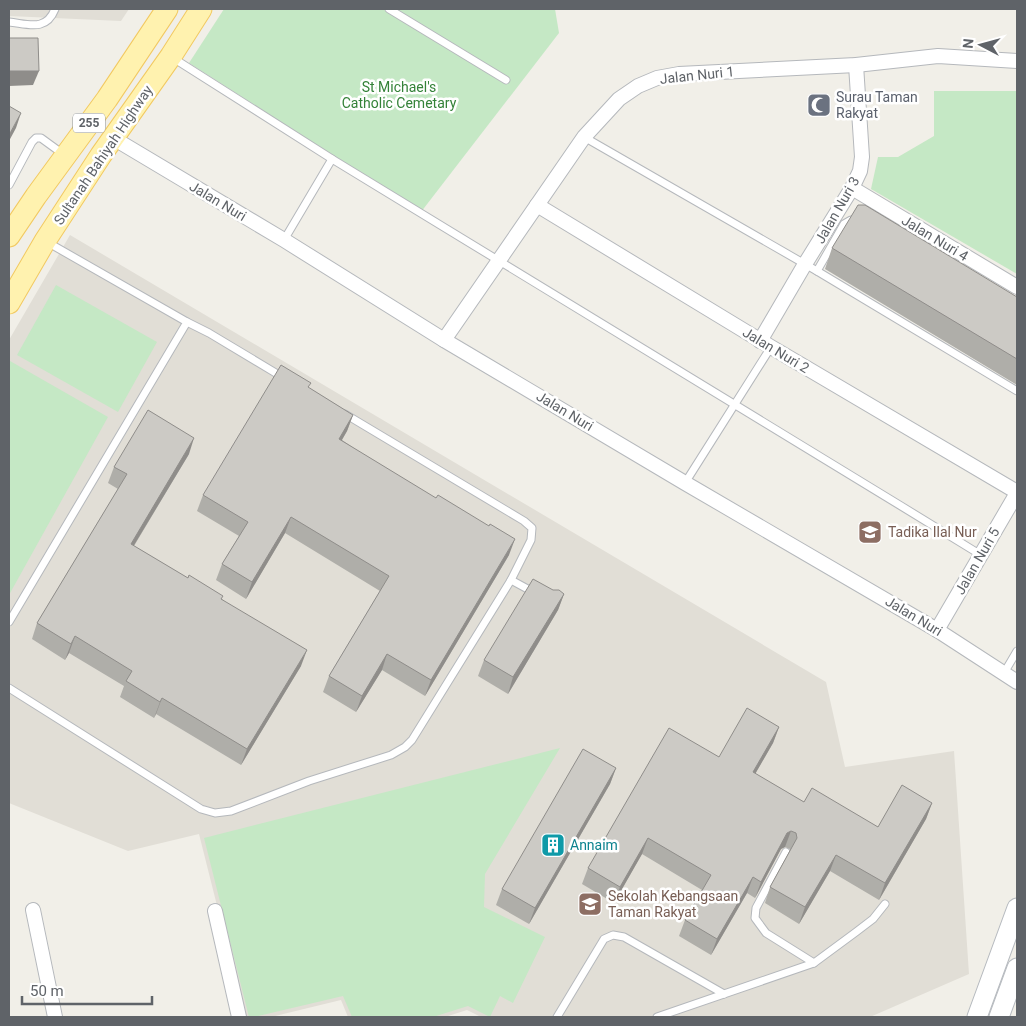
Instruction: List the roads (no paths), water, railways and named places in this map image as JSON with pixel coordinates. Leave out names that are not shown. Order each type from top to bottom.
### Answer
[{"type":"main road","name":"Sultanah Bahiyah Highway","points":[[9,236],[107,99],[167,9]]},
{"type":"main road","name":"Sultanah Bahiyah Highway","points":[[9,303],[45,241],[201,9]]},
{"type":"main road","points":[[977,1017],[1017,908]]},
{"type":"main road","points":[[1000,1017],[1017,968]]},
{"type":"street","name":"Jalan Nuri 1","points":[[444,340],[584,137],[619,99],[638,86],[657,78],[679,74],[856,65],[938,56],[1017,61]]},
{"type":"street","name":"Jalan Nuri 3","points":[[765,344],[811,268],[860,170],[862,156],[856,65]]},
{"type":"street","name":"Jalan Nuri","points":[[113,138],[284,240],[444,340],[937,630],[1017,682]]},
{"type":"street","name":"Jalan Nuri 4","points":[[852,188],[1017,287]]},
{"type":"street","name":"Jalan Nuri 2","points":[[537,205],[765,344],[1017,493]]},
{"type":"street","name":"Jalan Nuri 5","points":[[937,630],[1017,493]]},
{"type":"street","points":[[33,910],[55,1017]]},
{"type":"street","points":[[215,911],[239,1017]]},
{"type":"lane","points":[[9,22],[40,25],[49,20],[54,9]]},
{"type":"lane","points":[[388,9],[506,80]]},
{"type":"lane","points":[[171,56],[498,262],[981,554]]},
{"type":"lane","points":[[584,137],[811,268],[1017,392]]},
{"type":"lane","points":[[9,185],[36,138],[41,138],[65,156]]},
{"type":"lane","points":[[284,240],[332,159]]},
{"type":"lane","points":[[811,268],[844,224],[851,220],[860,221],[868,226]]},
{"type":"lane","points":[[45,241],[215,336],[295,384]]},
{"type":"lane","points":[[9,622],[187,322]]},
{"type":"lane","points":[[685,483],[735,404],[765,344]]},
{"type":"lane","points":[[9,688],[200,809],[215,813],[231,811],[309,782],[391,755],[405,747],[412,740],[512,580],[531,540],[532,528],[524,521],[337,409]]},
{"type":"lane","points":[[512,580],[543,598]]},
{"type":"lane","points":[[1004,673],[1017,651]]},
{"type":"lane","points":[[786,852],[756,908],[756,918],[766,933],[814,963]]},
{"type":"lane","points":[[657,1017],[814,963],[862,928],[885,904]]},
{"type":"lane","points":[[557,1017],[604,939],[613,935],[624,937],[724,994]]},
{"type":"place","name":"Surau Taman Rakyat","points":[[819,105]]},
{"type":"place","name":"Tadika Ilal Nur","points":[[870,532]]},
{"type":"place","name":"Annaim","points":[[553,845]]},
{"type":"place","name":"Sekolah Kebangsaan Taman Rakyat","points":[[590,904]]},
{"type":"park label","name":"St Michael's Catholic Cemetary","points":[[399,95]]}]
